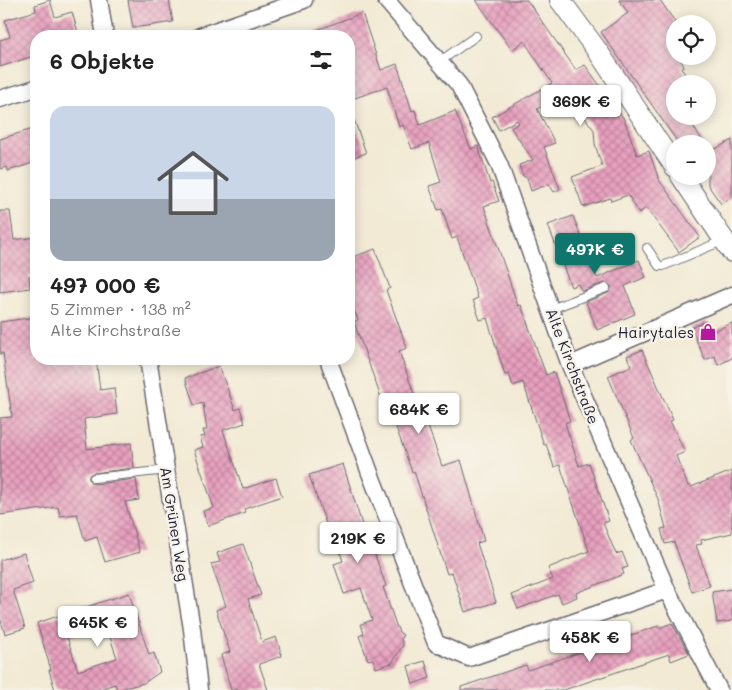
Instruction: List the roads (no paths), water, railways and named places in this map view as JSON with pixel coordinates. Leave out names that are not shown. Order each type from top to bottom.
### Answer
[{"type":"street","points":[[99,0],[104,30]]},
{"type":"street","points":[[217,30],[304,0]]},
{"type":"street","name":"Alte Kirchstraße","points":[[386,0],[459,85],[499,164],[570,365],[668,590],[719,690]]},
{"type":"street","points":[[560,0],[599,53],[666,154]]},
{"type":"street","points":[[0,99],[30,90]]},
{"type":"street","points":[[687,185],[728,246]]},
{"type":"street","points":[[570,365],[732,295]]},
{"type":"street","name":"Am Grünen Weg","points":[[149,365],[192,629],[199,690]]},
{"type":"street","points":[[330,365],[373,482],[436,643],[468,658],[668,590]]},
{"type":"lane","points":[[439,62],[476,36]]},
{"type":"lane","points":[[647,248],[659,266],[663,266],[728,246]]},
{"type":"lane","points":[[550,309],[606,288]]},
{"type":"lane","points":[[94,478],[166,470]]},
{"type":"place","name":"Hairytales","points":[[708,332]]}]
